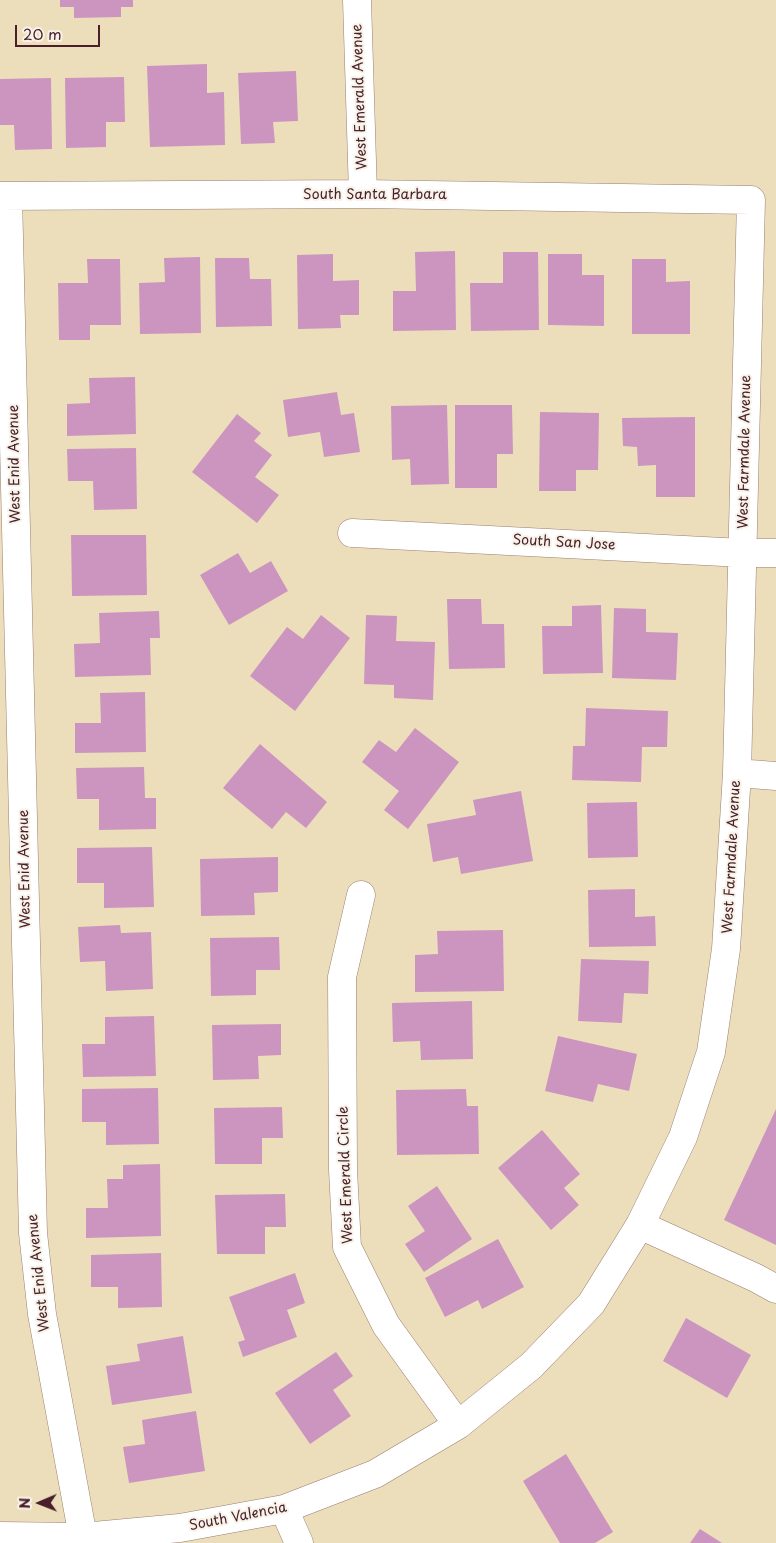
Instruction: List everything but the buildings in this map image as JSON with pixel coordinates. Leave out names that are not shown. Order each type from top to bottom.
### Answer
[{"type":"street","name":"West Emerald Avenue","points":[[357,0],[363,194]]},
{"type":"street","name":"South Santa Barbara","points":[[4,196],[363,194],[750,200]]},
{"type":"street","name":"West Enid Avenue","points":[[4,196],[33,1233],[42,1314],[83,1537]]},
{"type":"street","name":"West Farmdale Avenue","points":[[458,1425],[531,1366],[591,1304],[640,1225],[683,1136],[711,1052],[726,950],[736,773],[743,553],[750,200]]},
{"type":"street","name":"South San Jose","points":[[352,532],[743,553],[776,553]]},
{"type":"street","points":[[736,773],[776,776]]},
{"type":"street","name":"West Emerald Circle","points":[[361,895],[342,977],[342,1170],[347,1247],[386,1325],[458,1425]]},
{"type":"street","points":[[640,1225],[776,1289]]},
{"type":"street","name":"South Valencia","points":[[0,1536],[83,1537],[180,1528],[284,1509],[375,1474],[458,1425]]},
{"type":"street","points":[[284,1509],[299,1543]]}]
